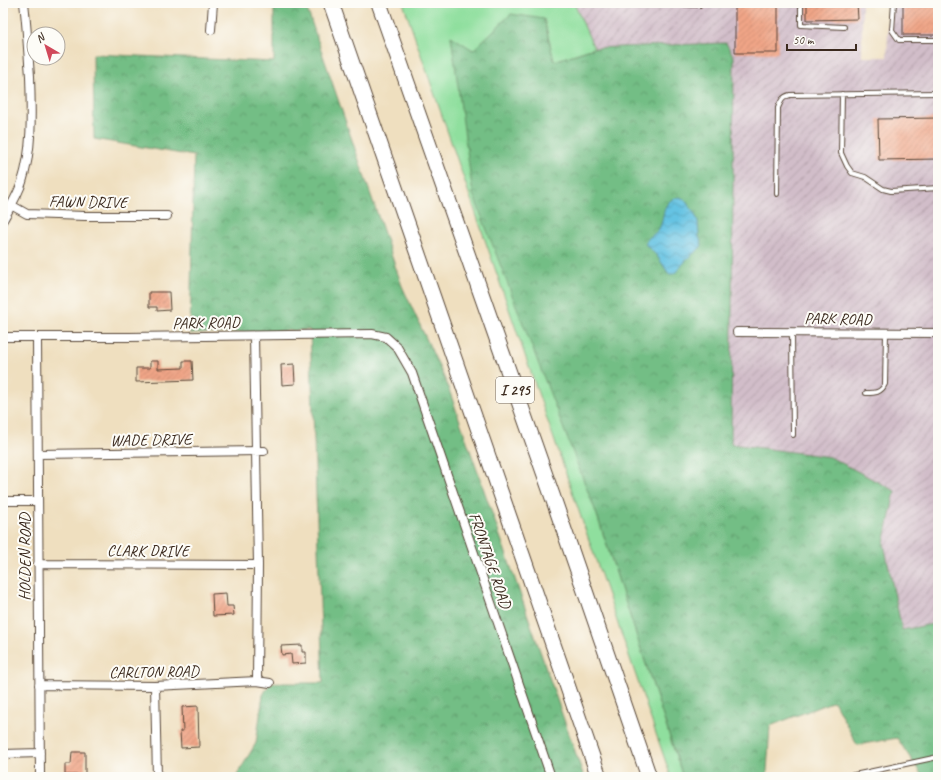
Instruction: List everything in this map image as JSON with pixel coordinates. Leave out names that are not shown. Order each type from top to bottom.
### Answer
[{"type":"highway","points":[[331,3],[598,777]]},
{"type":"highway","name":"I 295","points":[[379,3],[552,495],[649,777]]},
{"type":"street","points":[[3,220],[12,205],[22,181],[30,144],[28,41],[24,3]]},
{"type":"street","points":[[210,30],[213,3]]},
{"type":"street","name":"FAWN DRIVE","points":[[12,205],[27,214],[166,216]]},
{"type":"street","name":"PARK ROAD","points":[[737,332],[792,331],[938,333]]},
{"type":"street","name":"PARK ROAD","points":[[3,337],[129,338],[372,334],[386,337],[402,354]]},
{"type":"street","points":[[254,336],[258,565],[257,681]]},
{"type":"street","name":"HOLDEN ROAD","points":[[37,337],[40,777]]},
{"type":"street","name":"FRONTAGE ROAD","points":[[402,354],[412,373],[551,777]]},
{"type":"street","name":"WADE DRIVE","points":[[38,454],[264,451]]},
{"type":"street","points":[[3,501],[38,501]]},
{"type":"street","name":"CLARK DRIVE","points":[[38,564],[258,565]]},
{"type":"street","name":"CARLTON ROAD","points":[[39,685],[155,686],[257,681],[270,683]]},
{"type":"street","points":[[155,686],[157,777]]},
{"type":"street","points":[[3,754],[40,753]]},
{"type":"lane","points":[[652,3],[699,5],[699,3]]},
{"type":"lane","points":[[801,3],[801,25],[844,27]]},
{"type":"lane","points":[[894,3],[892,30],[899,40],[938,40]]},
{"type":"lane","points":[[777,194],[778,108],[785,96],[938,93]]},
{"type":"lane","points":[[842,94],[841,153],[852,173],[865,178],[883,189],[891,191],[938,188]]},
{"type":"lane","points":[[792,331],[793,435]]},
{"type":"lane","points":[[866,393],[878,392],[883,389],[885,384],[886,333]]},
{"type":"lane","points":[[845,777],[938,757]]},
{"type":"shaded area","points":[[574,3],[862,3],[862,57],[887,57],[889,3],[938,3],[938,623],[902,631],[884,544],[895,491],[830,457],[731,444],[734,57],[725,43],[594,48]]},
{"type":"green space","points":[[280,3],[305,3],[402,286],[447,384],[584,777],[236,777],[256,743],[263,695],[270,683],[323,683],[310,330],[190,334],[194,156],[94,139],[93,54],[274,62],[274,7]]},
{"type":"green space","points":[[403,3],[574,3],[594,48],[554,61],[544,19],[473,50],[451,37],[597,515],[683,777],[671,777]]},
{"type":"green space","points":[[511,14],[544,19],[554,61],[594,48],[726,43],[734,57],[731,444],[830,457],[895,491],[884,544],[902,630],[938,623],[938,777],[923,777],[897,738],[857,745],[834,701],[770,726],[767,771],[768,777],[683,777],[597,515],[473,194],[451,36],[473,50]]},
{"type":"water","points":[[680,197],[684,199],[694,212],[698,221],[699,236],[702,246],[690,256],[676,272],[669,274],[657,256],[645,244],[647,240],[658,230],[666,206],[673,199]]},
{"type":"building","points":[[735,3],[778,3],[778,53],[735,53]]},
{"type":"building","points":[[807,3],[857,3],[858,19],[807,20]]},
{"type":"building","points":[[903,3],[938,3],[938,35],[903,35]]},
{"type":"building","points":[[938,118],[938,159],[879,160],[878,119]]},
{"type":"building","points":[[149,292],[169,292],[170,310],[157,311],[157,307],[149,307]]},
{"type":"building","points":[[150,361],[158,361],[158,369],[183,368],[183,361],[192,361],[193,380],[136,382],[136,368],[150,368]]},
{"type":"building","points":[[294,364],[295,384],[282,385],[281,365]]},
{"type":"building","points":[[226,593],[227,606],[233,606],[234,615],[213,616],[212,594]]},
{"type":"building","points":[[302,645],[302,652],[306,652],[306,663],[292,664],[291,654],[282,655],[281,646]]},
{"type":"building","points":[[198,706],[199,747],[181,748],[180,731],[183,731],[182,707]]},
{"type":"building","points":[[72,752],[85,752],[85,775],[65,775],[65,764],[71,764]]}]
